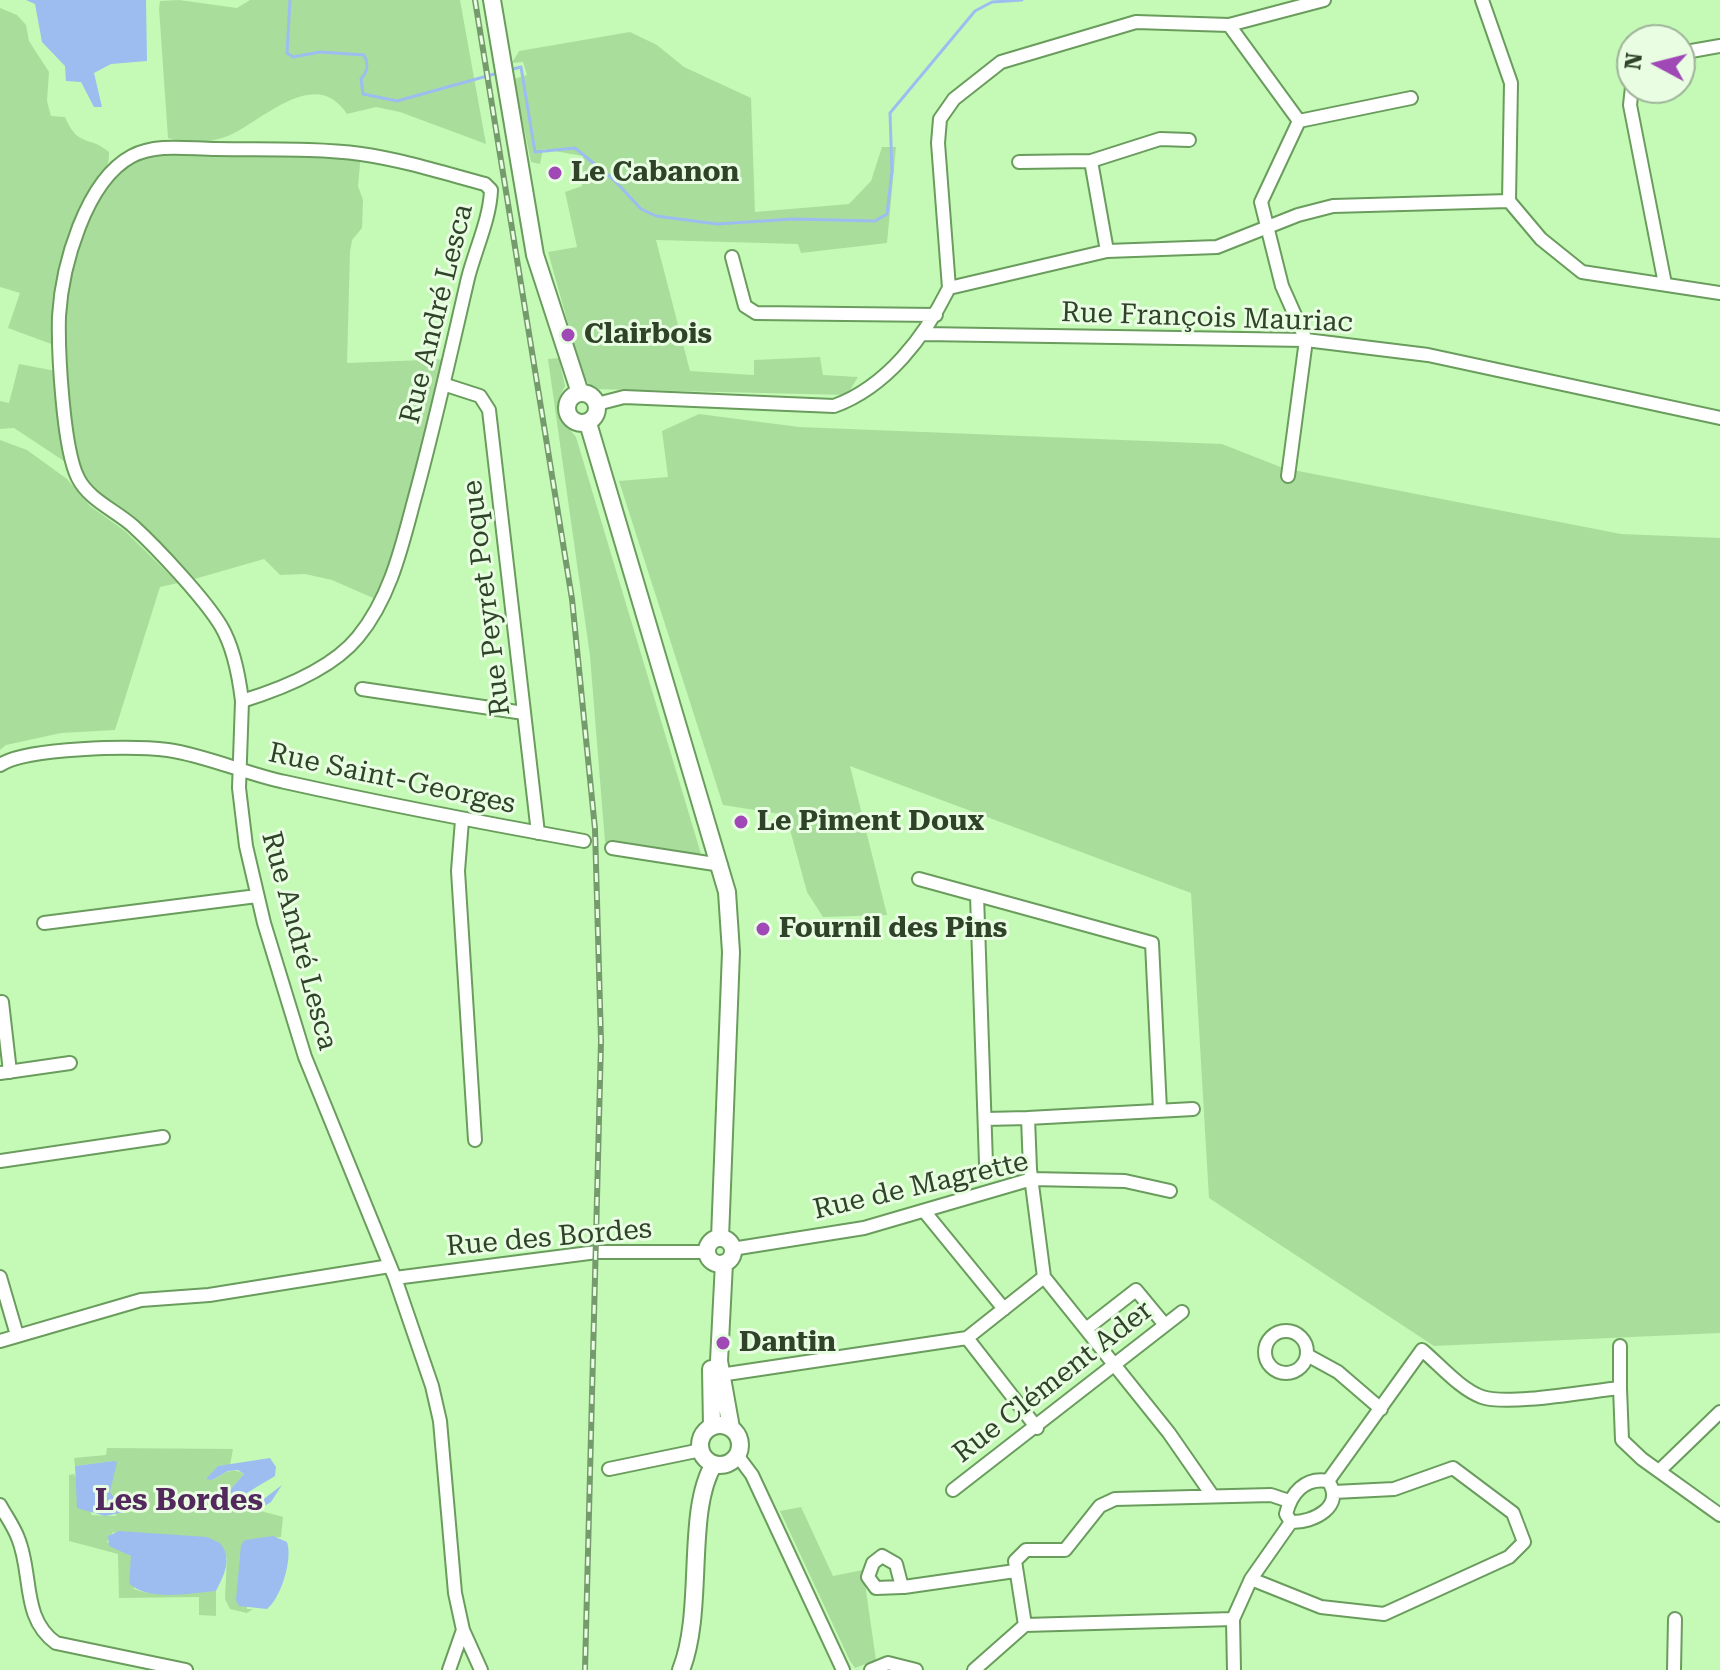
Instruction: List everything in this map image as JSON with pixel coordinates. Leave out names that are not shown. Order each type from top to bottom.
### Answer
[{"type":"main road","points":[[492,0],[535,255],[580,393]]},
{"type":"main road","points":[[580,393],[590,395],[597,404],[595,417],[588,423],[573,421],[568,413],[568,403],[580,393]]},
{"type":"main road","points":[[588,423],[721,865],[731,952],[720,1253],[720,1375],[731,1428],[739,1437],[737,1455],[727,1463],[714,1464]]},
{"type":"main road","points":[[714,1464],[701,1450],[701,1439],[712,1427],[710,1348],[720,1253]]},
{"type":"main road","points":[[712,1427],[731,1428]]},
{"type":"main road","points":[[681,1670],[692,1624],[703,1489],[714,1464]]},
{"type":"street","points":[[597,404],[624,397],[834,406],[849,401],[895,365],[924,334],[949,288],[938,143],[940,119],[954,99],[1001,62],[1136,22],[1229,25],[1324,0]]},
{"type":"street","points":[[1482,0],[1511,83],[1509,201],[1541,239],[1582,272],[1720,293]]},
{"type":"street","points":[[1229,25],[1299,121]]},
{"type":"street","points":[[1696,50],[1720,46]]},
{"type":"street","points":[[1299,121],[1411,98]]},
{"type":"street","points":[[1630,104],[1665,284]]},
{"type":"street","points":[[1288,476],[1306,340],[1282,286],[1261,202],[1299,121]]},
{"type":"street","points":[[1019,162],[1091,161],[1160,139],[1189,140]]},
{"type":"street","name":"Rue André Lesca","points":[[242,701],[265,694],[336,658],[358,637],[394,574],[446,385],[469,277],[489,204],[490,187],[361,154],[158,148],[124,162],[103,183],[87,211],[73,242],[60,298],[58,336],[67,426],[77,477],[89,493],[133,526],[220,625],[230,646],[242,701],[238,770],[242,823],[257,896],[305,1057],[393,1272],[432,1386],[440,1421],[455,1593],[463,1630],[481,1670]]},
{"type":"street","points":[[1091,161],[1107,251]]},
{"type":"street","points":[[949,288],[1107,251],[1217,247],[1298,215],[1333,206],[1509,201]]},
{"type":"street","points":[[732,257],[745,306],[756,313],[936,315]]},
{"type":"street","name":"Rue François Mauriac","points":[[924,334],[1306,340],[1428,355],[1720,418]]},
{"type":"street","name":"Rue Peyret Poque","points":[[446,385],[480,396],[489,410],[538,833]]},
{"type":"street","points":[[362,689],[524,713]]},
{"type":"street","name":"Rue Saint-Georges","points":[[0,765],[29,754],[49,752],[167,750],[238,770],[462,820],[584,841]]},
{"type":"street","points":[[462,820],[458,871],[475,1140]]},
{"type":"street","points":[[612,848],[721,865]]},
{"type":"street","points":[[919,879],[1152,943],[1160,1110]]},
{"type":"street","points":[[977,895],[986,1164]]},
{"type":"street","points":[[44,923],[257,896]]},
{"type":"street","points":[[2,1002],[5,1072],[70,1063]]},
{"type":"street","points":[[985,1119],[1193,1109]]},
{"type":"street","points":[[1028,1118],[1044,1277],[1169,1433],[1212,1495]]},
{"type":"street","points":[[0,1161],[163,1137]]},
{"type":"street","name":"Rue de Magrette","points":[[720,1253],[850,1231],[1032,1179],[1125,1181],[1170,1191]]},
{"type":"street","points":[[924,1211],[1004,1309]]},
{"type":"street","name":"Rue des Bordes","points":[[0,1341],[141,1300],[597,1252],[720,1253]]},
{"type":"street","points":[[0,1277],[17,1335]]},
{"type":"street","points":[[720,1375],[967,1338],[1044,1277]]},
{"type":"street","points":[[1086,1329],[1136,1290],[1165,1325]]},
{"type":"street","name":"Rue Clément Ader","points":[[953,1490],[1037,1428],[1182,1312]]},
{"type":"street","points":[[967,1338],[1037,1428]]},
{"type":"street","points":[[1620,1346],[1622,1440],[1720,1515]]},
{"type":"street","points":[[1291,1522],[1305,1523],[1323,1514],[1332,1503],[1331,1487],[1422,1350],[1472,1391],[1486,1398],[1505,1399],[1620,1388]]},
{"type":"street","points":[[1307,1355],[1338,1372],[1381,1409]]},
{"type":"street","points":[[1659,1471],[1720,1412]]},
{"type":"street","points":[[609,1469],[701,1450]]},
{"type":"street","points":[[737,1455],[752,1475],[843,1670]]},
{"type":"street","points":[[1251,1579],[1321,1607],[1384,1614],[1509,1557],[1524,1542],[1513,1513],[1453,1468],[1394,1489],[1331,1487],[1310,1482],[1289,1501],[1286,1514],[1291,1522]]},
{"type":"street","points":[[1025,1625],[1015,1561],[1026,1550],[1065,1550],[1100,1506],[1115,1499],[1212,1495],[1271,1495],[1289,1501]]},
{"type":"street","points":[[0,1506],[19,1540],[35,1624],[48,1638],[56,1643],[186,1670]]},
{"type":"street","points":[[1234,1670],[1233,1619],[1251,1579],[1291,1522]]},
{"type":"street","points":[[902,1587],[1015,1571]]},
{"type":"street","points":[[974,1670],[1025,1625],[1233,1619]]},
{"type":"street","points":[[1674,1670],[1675,1619]]},
{"type":"street","points":[[449,1670],[463,1630]]},
{"type":"street","points":[[871,1670],[888,1663],[916,1670]]},
{"type":"green space","points":[[179,0],[237,8],[250,0],[460,0],[486,144],[400,112],[376,107],[347,114],[334,100],[319,94],[286,102],[219,139],[196,142],[168,138],[159,8],[160,1]]},
{"type":"green space","points":[[0,8],[17,15],[26,25],[29,41],[49,72],[47,101],[51,116],[65,117],[79,137],[109,152],[107,165],[79,212],[66,249],[57,287],[54,345],[8,328],[20,293],[0,287]]},
{"type":"green space","points":[[630,32],[657,45],[684,67],[751,98],[755,212],[849,204],[871,181],[882,147],[896,147],[887,243],[801,253],[798,244],[656,240],[690,371],[754,375],[754,360],[820,357],[823,375],[858,377],[847,395],[593,389],[583,377],[548,252],[577,247],[565,192],[582,186],[583,156],[543,149],[540,164],[531,162],[514,79],[527,75],[523,62],[512,63],[519,51]]},
{"type":"green space","points":[[142,152],[361,154],[358,186],[363,200],[362,228],[352,240],[350,252],[347,363],[450,359],[380,601],[332,580],[305,574],[280,575],[264,559],[184,582],[77,477],[58,349],[73,242],[111,174]]},
{"type":"green space","points":[[559,358],[565,386],[559,398],[560,418],[576,437],[701,854],[605,842],[590,656],[548,359]]},
{"type":"green space","points":[[19,364],[56,371],[70,465],[14,428],[0,429],[0,401],[9,403]]},
{"type":"green space","points":[[699,414],[799,427],[1222,444],[1283,468],[1621,534],[1720,538],[1720,1333],[1434,1346],[1209,1198],[1191,893],[850,766],[887,915],[823,917],[807,892],[786,815],[723,805],[619,481],[668,477],[662,431]]},
{"type":"green space","points":[[0,440],[27,450],[67,479],[90,506],[125,531],[178,583],[160,587],[115,730],[61,733],[6,745],[0,750]]},
{"type":"green space","points":[[107,1448],[233,1449],[230,1465],[218,1466],[212,1480],[228,1472],[244,1474],[230,1490],[235,1504],[283,1517],[281,1537],[246,1540],[247,1609],[253,1609],[247,1613],[230,1609],[225,1599],[227,1557],[113,1532],[107,1542],[131,1556],[134,1589],[147,1593],[216,1591],[216,1616],[199,1615],[199,1597],[119,1598],[118,1554],[69,1541],[69,1475],[74,1474],[92,1515],[116,1516],[110,1492],[113,1461],[75,1466],[74,1458],[106,1455]]},
{"type":"green space","points":[[801,1507],[833,1576],[863,1570],[876,1660],[855,1668],[850,1661],[780,1511]]},
{"type":"water","points":[[26,0],[146,0],[147,61],[111,64],[94,73],[102,107],[94,107],[81,82],[66,81],[65,66],[42,42],[35,4]]},
{"type":"water","points":[[270,1458],[276,1467],[275,1476],[245,1494],[245,1499],[248,1502],[265,1498],[282,1485],[271,1502],[257,1511],[228,1503],[230,1490],[244,1474],[238,1470],[228,1471],[212,1480],[206,1479],[218,1466]]},
{"type":"water","points":[[117,1462],[110,1492],[124,1512],[105,1516],[77,1508],[75,1466]]},
{"type":"water","points":[[119,1531],[207,1537],[220,1543],[227,1561],[216,1591],[170,1595],[137,1589],[129,1583],[131,1556],[109,1546],[108,1536]]},
{"type":"water","points":[[273,1536],[287,1542],[288,1549],[287,1568],[277,1596],[267,1609],[239,1606],[236,1600],[241,1545],[245,1540]]},
{"type":"waterway","points":[[290,0],[287,53],[293,57],[320,52],[364,55],[367,64],[361,79],[363,94],[397,101],[498,73]]},
{"type":"waterway","points":[[509,70],[521,67],[535,152],[575,148],[615,181],[641,209],[656,216],[717,224],[793,219],[875,221],[887,214],[892,171],[890,113],[975,11],[992,2],[1022,0]]},
{"type":"railway","points":[[475,0],[572,599],[595,829],[601,1041],[585,1670]]},
{"type":"place","name":"Le Cabanon","points":[[555,173]]},
{"type":"place","name":"Clairbois","points":[[568,335]]},
{"type":"place","name":"Le Piment Doux","points":[[741,822]]},
{"type":"place","name":"Fournil des Pins","points":[[763,929]]},
{"type":"place","name":"Dantin","points":[[723,1343]]},
{"type":"district","name":"Les Bordes","points":[[179,1501]]}]
